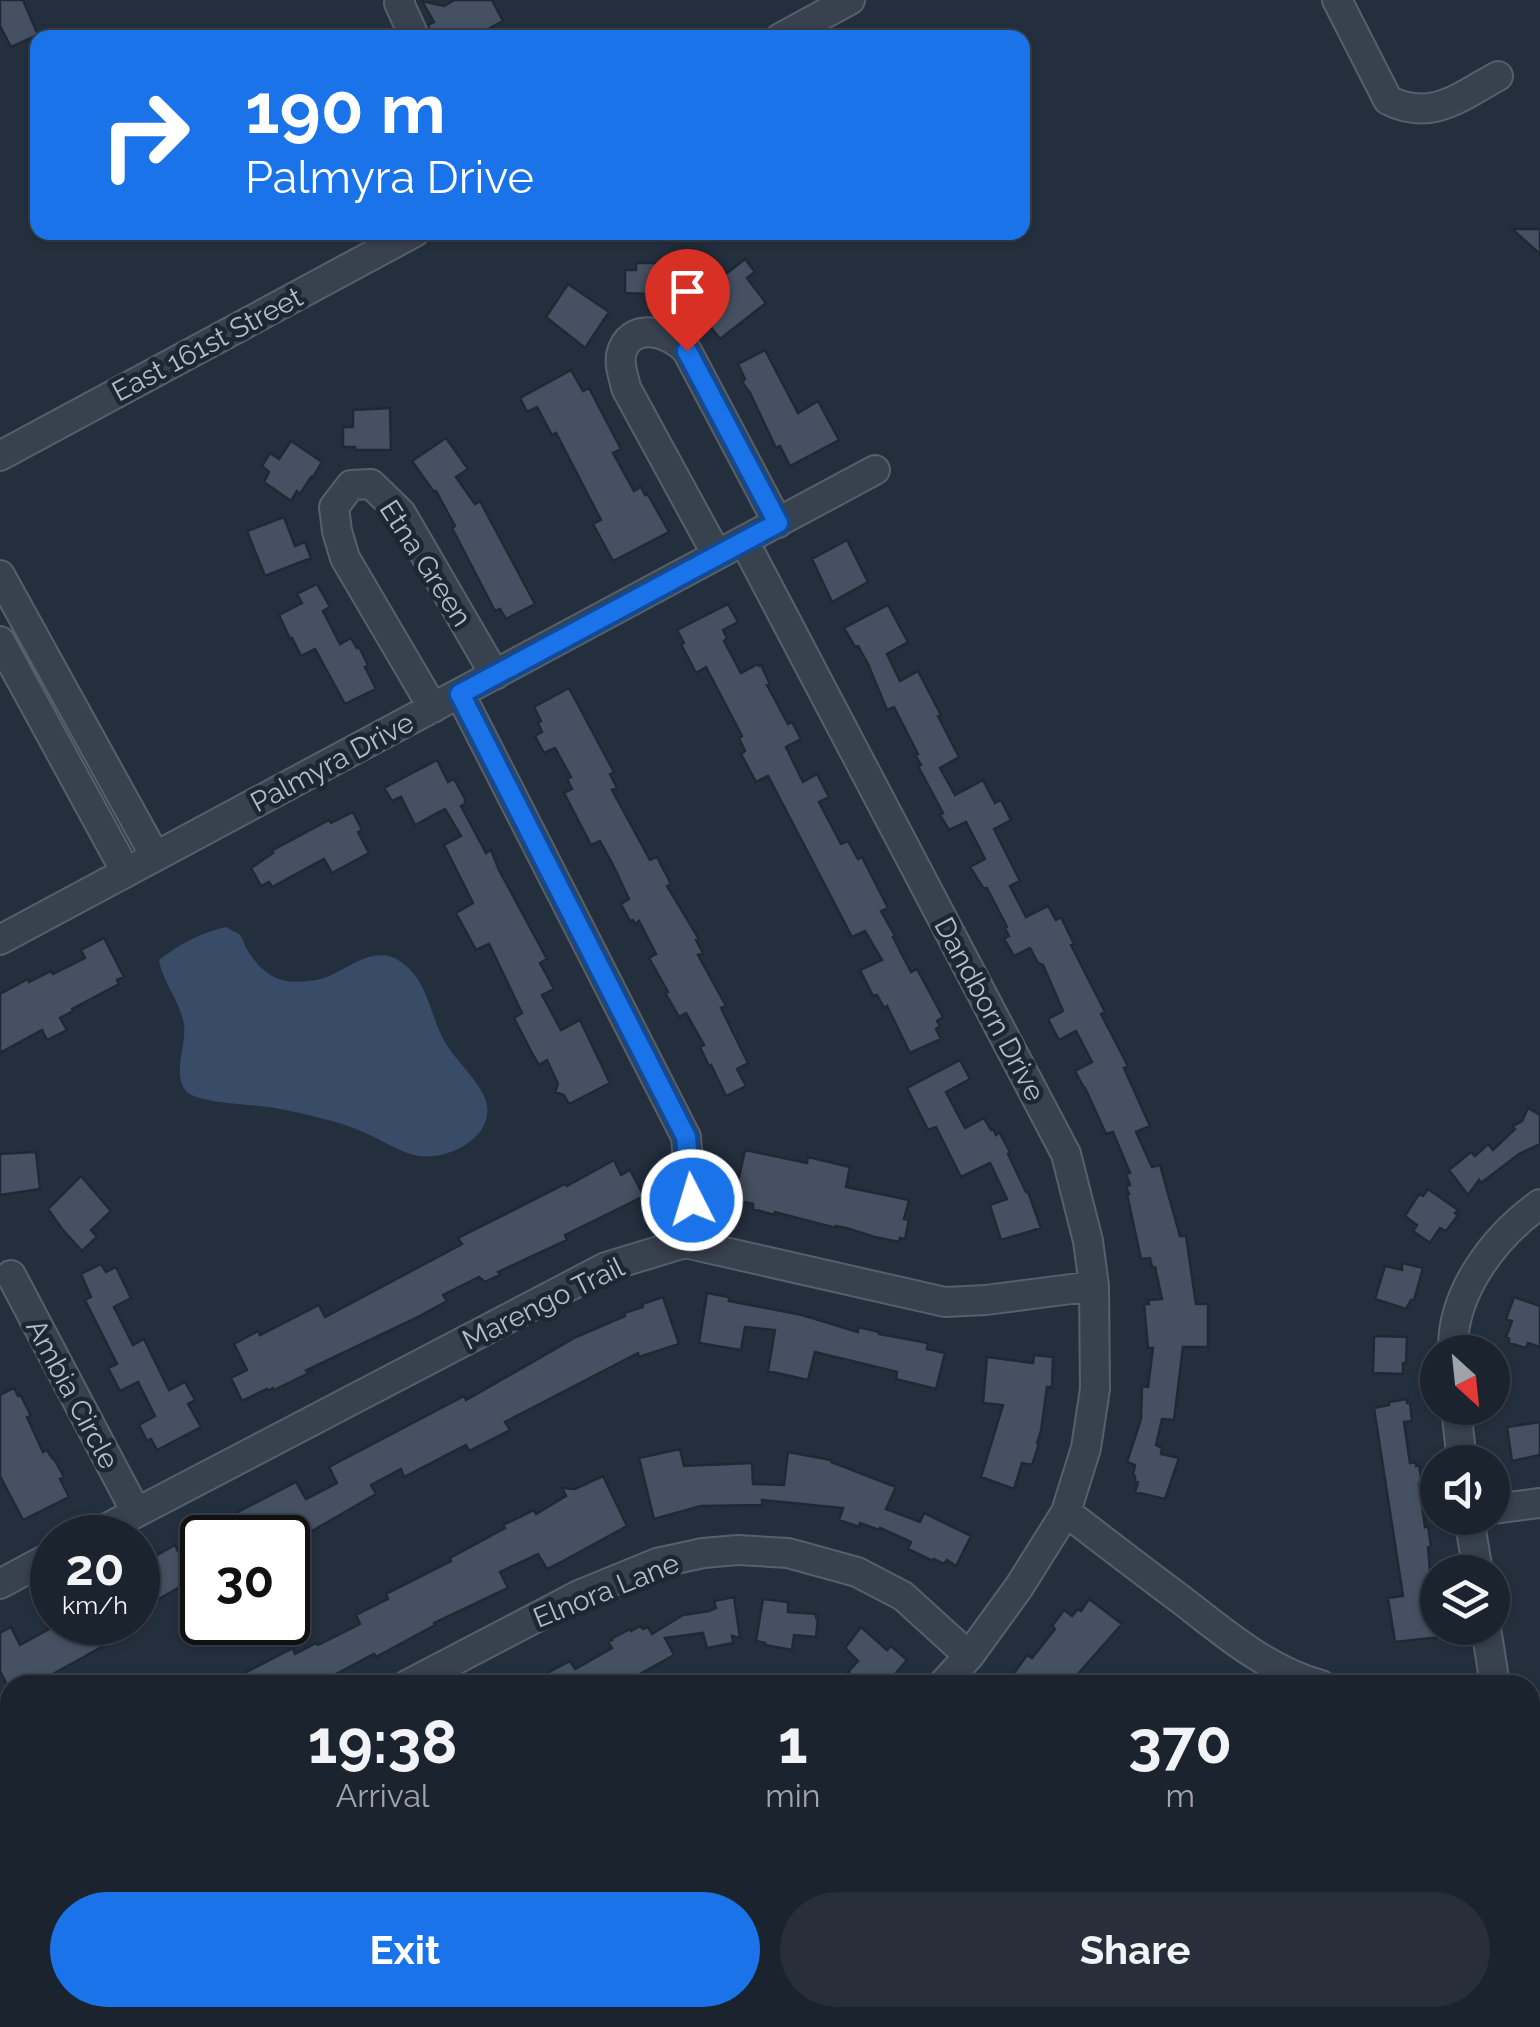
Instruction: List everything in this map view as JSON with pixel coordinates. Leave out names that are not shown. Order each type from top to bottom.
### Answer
[{"type":"street","points":[[400,0],[410,30]]},
{"type":"street","points":[[789,0],[791,30]]},
{"type":"street","points":[[795,30],[850,0]]},
{"type":"street","points":[[1337,0],[1388,100],[1401,107],[1416,111],[1448,104],[1498,76]]},
{"type":"street","name":"East 161st Street","points":[[0,456],[400,240]]},
{"type":"street","points":[[717,555],[626,388],[620,360],[626,342],[638,333],[656,331],[678,341],[687,351],[778,523]]},
{"type":"street","name":"Palmyra Drive","points":[[0,940],[876,470]]},
{"type":"street","name":"Etna Green","points":[[433,708],[345,558],[334,507],[352,484],[372,484],[401,513],[495,675]]},
{"type":"street","name":"Dandborn Drive","points":[[744,541],[1066,1154],[1088,1241],[1094,1286],[1095,1389],[1086,1448],[1066,1512],[1019,1587],[951,1675]]},
{"type":"street","points":[[0,575],[155,856]]},
{"type":"street","points":[[0,641],[126,872]]},
{"type":"street","points":[[460,694],[686,1137],[692,1200],[685,1243]]},
{"type":"street","points":[[1453,1335],[1480,1264],[1502,1237],[1540,1204]]},
{"type":"street","name":"Marengo Trail","points":[[130,1515],[606,1267],[685,1243],[945,1302],[1094,1286]]},
{"type":"street","name":"Ambia Circle","points":[[11,1275],[136,1512]]},
{"type":"street","points":[[1510,1506],[1540,1502]]},
{"type":"street","points":[[1066,1512],[1227,1635],[1291,1675]]},
{"type":"street","name":"Elnora Lane","points":[[426,1675],[581,1594],[656,1563],[703,1552],[738,1550],[788,1553],[856,1572],[904,1596],[969,1656]]},
{"type":"street","points":[[0,1584],[30,1568]]},
{"type":"street","points":[[1489,1645],[1493,1675]]},
{"type":"water","points":[[226,927],[240,936],[262,969],[286,981],[324,978],[381,955],[401,962],[418,980],[442,1036],[484,1096],[486,1122],[479,1133],[445,1154],[419,1156],[331,1121],[275,1108],[202,1099],[186,1091],[180,1076],[184,1024],[159,960],[191,940]]},
{"type":"building","points":[[0,0],[23,0],[36,30],[30,30],[30,39],[11,47],[0,26]]},
{"type":"building","points":[[455,0],[492,0],[503,21],[491,30],[430,30],[428,25],[434,22],[422,1],[444,6]]},
{"type":"building","points":[[1512,229],[1540,229],[1540,254]]},
{"type":"building","points":[[745,259],[755,272],[747,278],[766,303],[720,339],[705,320],[713,314],[699,295]]},
{"type":"building","points":[[636,263],[674,263],[674,295],[625,293],[625,270],[636,270]]},
{"type":"building","points":[[568,284],[609,312],[585,348],[546,317]]},
{"type":"building","points":[[765,350],[798,413],[818,401],[839,440],[790,466],[780,446],[776,448],[742,382],[745,379],[738,364]]},
{"type":"building","points":[[571,370],[583,391],[589,388],[621,449],[613,453],[634,491],[641,487],[647,493],[669,532],[613,561],[593,524],[601,520],[556,433],[552,435],[537,407],[527,412],[520,398]]},
{"type":"building","points":[[390,408],[391,450],[343,447],[343,427],[353,427],[353,410]]},
{"type":"building","points":[[446,438],[468,469],[456,477],[475,504],[480,501],[535,604],[506,619],[500,609],[495,611],[436,491],[412,461]]},
{"type":"building","points":[[291,441],[322,462],[291,501],[264,482],[269,472],[262,466],[270,453],[279,459]]},
{"type":"building","points":[[284,517],[295,546],[305,542],[311,558],[265,576],[247,531]]},
{"type":"building","points":[[847,540],[868,582],[832,602],[812,559]]},
{"type":"building","points":[[317,584],[330,607],[323,611],[340,644],[351,638],[359,647],[376,689],[345,704],[315,649],[301,656],[279,615],[302,603],[297,594]]},
{"type":"building","points":[[728,604],[738,622],[723,630],[727,638],[724,641],[741,673],[761,665],[788,724],[792,722],[801,739],[786,747],[803,782],[817,774],[829,797],[819,802],[841,844],[848,841],[858,859],[862,857],[888,908],[881,911],[893,937],[911,972],[917,969],[943,1017],[937,1021],[940,1026],[936,1029],[941,1039],[910,1053],[887,1006],[884,1008],[877,995],[873,996],[860,970],[882,960],[865,931],[852,937],[768,776],[756,782],[741,754],[745,751],[739,738],[742,736],[706,667],[696,673],[681,644],[684,643],[677,630]]},
{"type":"building","points":[[888,605],[908,642],[887,654],[900,681],[918,671],[959,757],[940,768],[955,795],[983,780],[995,803],[1001,800],[1011,820],[994,829],[1020,881],[1010,886],[1026,917],[1048,906],[1056,920],[1061,917],[1074,944],[1071,945],[1105,1012],[1101,1014],[1128,1066],[1124,1068],[1150,1126],[1136,1132],[1152,1167],[1160,1165],[1180,1236],[1186,1236],[1196,1304],[1208,1304],[1208,1347],[1183,1347],[1174,1420],[1162,1419],[1156,1445],[1162,1448],[1161,1454],[1179,1458],[1165,1499],[1135,1492],[1135,1465],[1127,1462],[1141,1419],[1142,1386],[1148,1387],[1153,1348],[1148,1348],[1144,1304],[1162,1299],[1155,1267],[1150,1258],[1141,1259],[1126,1187],[1130,1185],[1126,1174],[1130,1173],[1113,1132],[1106,1134],[1075,1071],[1092,1062],[1076,1031],[1059,1040],[1048,1019],[1063,1011],[1043,965],[1030,948],[1014,956],[1004,939],[1009,936],[1007,927],[987,888],[970,867],[985,859],[966,822],[949,830],[894,707],[887,710],[868,664],[844,628]]},
{"type":"building","points":[[569,688],[614,772],[610,774],[617,788],[612,790],[650,860],[657,857],[671,884],[667,886],[699,939],[696,940],[703,953],[698,955],[726,1006],[721,1008],[748,1063],[737,1069],[746,1086],[726,1096],[686,1013],[679,1017],[665,993],[668,992],[649,958],[656,954],[639,921],[630,921],[621,904],[629,899],[613,865],[600,841],[591,845],[564,793],[572,789],[567,779],[571,777],[555,748],[544,753],[535,736],[542,732],[534,707]]},
{"type":"building","points":[[437,760],[448,782],[454,779],[465,799],[461,806],[486,853],[491,850],[547,959],[540,963],[554,989],[542,995],[561,1030],[580,1020],[610,1083],[569,1104],[564,1095],[555,1092],[558,1084],[547,1060],[539,1065],[514,1018],[522,1013],[489,944],[476,950],[456,913],[473,903],[444,845],[461,836],[445,809],[415,825],[401,797],[392,801],[384,788]]},
{"type":"building","points":[[353,812],[369,853],[332,873],[324,859],[272,887],[269,882],[261,886],[251,868],[271,851],[329,820],[331,823]]},
{"type":"building","points":[[104,938],[124,977],[117,980],[119,984],[60,1018],[67,1030],[47,1040],[42,1030],[0,1053],[0,994],[85,958],[81,950]]},
{"type":"building","points":[[960,1060],[970,1079],[946,1092],[965,1128],[984,1118],[996,1135],[999,1132],[1041,1228],[1001,1240],[990,1205],[1007,1199],[990,1163],[961,1177],[936,1127],[928,1130],[907,1088]]},
{"type":"building","points":[[1528,1108],[1540,1115],[1540,1144],[1519,1154],[1481,1183],[1479,1180],[1468,1195],[1449,1170],[1488,1144],[1493,1150],[1522,1121]]},
{"type":"building","points":[[745,1150],[807,1163],[808,1157],[850,1167],[846,1187],[909,1200],[904,1219],[909,1220],[905,1239],[900,1238],[899,1242],[775,1215],[734,1200]]},
{"type":"building","points":[[36,1152],[40,1189],[0,1195],[0,1154]]},
{"type":"building","points":[[614,1160],[621,1175],[630,1170],[644,1196],[565,1235],[567,1240],[498,1272],[500,1275],[485,1282],[479,1277],[443,1295],[447,1301],[305,1371],[313,1371],[242,1401],[231,1378],[247,1370],[234,1344],[319,1305],[325,1317],[462,1244],[458,1238]]},
{"type":"building","points":[[81,1176],[111,1211],[91,1230],[97,1237],[82,1251],[48,1209]]},
{"type":"building","points":[[1428,1189],[1458,1210],[1446,1231],[1440,1228],[1430,1243],[1413,1231],[1417,1225],[1405,1216],[1419,1194],[1423,1196]]},
{"type":"building","points":[[1402,1263],[1423,1268],[1414,1300],[1406,1309],[1375,1299],[1385,1266],[1402,1270]]},
{"type":"building","points":[[101,1264],[106,1272],[116,1267],[131,1298],[114,1307],[133,1345],[144,1339],[169,1390],[185,1382],[195,1400],[188,1404],[201,1427],[157,1450],[139,1425],[155,1416],[138,1382],[120,1391],[108,1368],[117,1364],[85,1300],[91,1297],[81,1274]]},
{"type":"building","points":[[707,1293],[858,1332],[858,1327],[928,1343],[927,1349],[945,1353],[936,1389],[896,1379],[897,1372],[815,1352],[808,1380],[768,1371],[775,1330],[745,1327],[741,1350],[699,1343]]},
{"type":"building","points":[[663,1297],[679,1344],[639,1357],[638,1353],[505,1422],[510,1430],[469,1451],[466,1445],[404,1477],[401,1469],[371,1485],[376,1494],[310,1532],[310,1515],[237,1515],[296,1482],[306,1499],[337,1483],[329,1467],[464,1396],[466,1400],[576,1337],[643,1307],[642,1304]]},
{"type":"building","points":[[1514,1297],[1540,1306],[1540,1347],[1510,1343],[1510,1335],[1507,1335],[1512,1321],[1506,1319]]},
{"type":"building","points":[[1374,1336],[1407,1337],[1403,1374],[1373,1373]]},
{"type":"building","points":[[1034,1355],[1053,1357],[1052,1387],[1047,1387],[1032,1465],[1022,1463],[1014,1489],[981,1477],[1003,1405],[983,1403],[987,1357],[1033,1363]]},
{"type":"building","points":[[14,1388],[20,1394],[43,1452],[47,1450],[53,1457],[69,1497],[23,1520],[0,1476],[0,1395]]},
{"type":"building","points":[[1407,1399],[1410,1403],[1412,1421],[1404,1422],[1410,1463],[1416,1462],[1420,1471],[1420,1535],[1429,1535],[1431,1546],[1429,1555],[1420,1555],[1420,1639],[1395,1642],[1388,1598],[1403,1596],[1374,1408]]},
{"type":"building","points":[[1540,1422],[1540,1455],[1512,1461],[1507,1427]]},
{"type":"building","points":[[680,1449],[684,1466],[752,1463],[753,1484],[784,1485],[788,1452],[831,1460],[896,1487],[886,1509],[920,1522],[924,1513],[971,1536],[956,1566],[908,1549],[911,1542],[880,1528],[860,1523],[859,1527],[839,1520],[843,1508],[762,1500],[762,1505],[701,1506],[654,1519],[639,1458]]},
{"type":"building","points":[[603,1476],[627,1526],[547,1569],[538,1554],[500,1572],[508,1588],[336,1675],[240,1675],[293,1648],[295,1654],[360,1624],[356,1615],[388,1599],[386,1594],[451,1561],[450,1558],[505,1528],[503,1525],[534,1510],[536,1514],[566,1496],[562,1488],[575,1489]]},
{"type":"building","points":[[175,1545],[180,1592],[178,1588],[160,1598],[160,1554]]},
{"type":"building","points":[[734,1597],[740,1638],[732,1636],[733,1643],[707,1648],[703,1633],[665,1638],[674,1655],[638,1675],[549,1672],[570,1661],[575,1669],[612,1648],[608,1642],[630,1629],[648,1627],[652,1634],[683,1615],[716,1608],[714,1601]]},
{"type":"building","points":[[763,1599],[788,1602],[788,1612],[816,1614],[816,1637],[794,1635],[792,1650],[756,1641]]},
{"type":"building","points":[[1089,1599],[1122,1624],[1077,1675],[1013,1675],[1027,1655],[1032,1658],[1055,1629],[1052,1626],[1064,1610],[1072,1616],[1078,1609],[1081,1611]]},
{"type":"building","points":[[11,1627],[20,1645],[30,1639],[30,1645],[105,1645],[51,1675],[2,1675],[0,1633]]},
{"type":"building","points":[[861,1627],[887,1650],[891,1646],[907,1660],[894,1675],[852,1675],[848,1672],[858,1661],[845,1648]]},
{"type":"route","points":[[687,351],[778,523],[460,694],[686,1137],[692,1200]]}]
